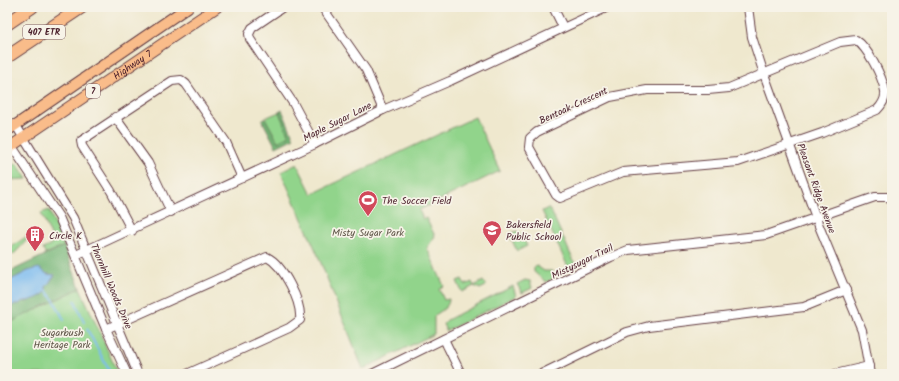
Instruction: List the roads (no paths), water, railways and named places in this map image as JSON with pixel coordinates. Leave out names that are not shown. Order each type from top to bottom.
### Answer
[{"type":"highway","name":"407 ETR","points":[[7,24],[32,7]]},
{"type":"highway","name":"407 ETR","points":[[7,57],[82,7]]},
{"type":"main road","name":"Highway 7","points":[[11,128],[188,7]]},
{"type":"main road","name":"Highway 7","points":[[9,144],[24,137],[217,7]]},
{"type":"street","points":[[283,7],[252,28],[250,39],[293,102],[315,144]]},
{"type":"street","points":[[322,7],[366,70],[383,110]]},
{"type":"street","points":[[553,7],[563,27]]},
{"type":"street","name":"Maple Sugar Lane","points":[[76,255],[132,231],[383,110],[450,81],[608,7]]},
{"type":"street","name":"Pleasant Ridge Avenue","points":[[748,7],[752,37],[764,74],[816,216],[862,330],[869,370]]},
{"type":"street","points":[[764,74],[840,42],[856,40],[863,45],[870,56],[885,92],[882,105],[876,110],[791,145]]},
{"type":"street","name":"Bentoak Crescent","points":[[764,74],[729,88],[708,90],[646,90],[610,97],[537,132],[530,138],[529,147],[556,195],[560,198],[622,172],[738,162],[791,145]]},
{"type":"street","points":[[132,231],[111,191],[82,146],[81,141],[115,117],[172,81],[181,80],[186,84],[226,142],[242,178]]},
{"type":"street","points":[[115,117],[148,164],[171,212]]},
{"type":"street","name":"Thornhill Woods Drive","points":[[11,128],[24,137],[73,218],[138,374]]},
{"type":"street","points":[[9,144],[59,217],[106,329],[127,374]]},
{"type":"street","name":"Mistysugar Trail","points":[[372,374],[628,250],[766,235],[816,216],[875,197],[889,197],[892,201]]},
{"type":"street","points":[[106,329],[118,325],[267,257],[274,261],[280,267],[295,296],[301,312],[300,320],[282,331],[187,374]]},
{"type":"street","points":[[541,374],[627,332],[649,326],[804,307],[846,290]]},
{"type":"street","points":[[444,339],[461,374]]},
{"type":"street","points":[[835,374],[869,370]]},
{"type":"water","points":[[39,268],[47,274],[55,275],[46,287],[46,292],[35,299],[23,301],[7,309],[7,282],[28,271]]},
{"type":"waterway","points":[[46,290],[55,302],[64,320]]},
{"type":"waterway","points":[[75,301],[84,322]]},
{"type":"waterway","points":[[87,329],[111,374]]},
{"type":"place","name":"The Soccer Field","points":[[368,217]]},
{"type":"place","name":"Bakersfield Public School","points":[[492,247]]},
{"type":"place","name":"Circle K","points":[[35,252]]},
{"type":"park label","name":"Misty Sugar Park","points":[[368,232]]},
{"type":"park label","name":"Sugarbush Heritage Park","points":[[62,338]]}]
